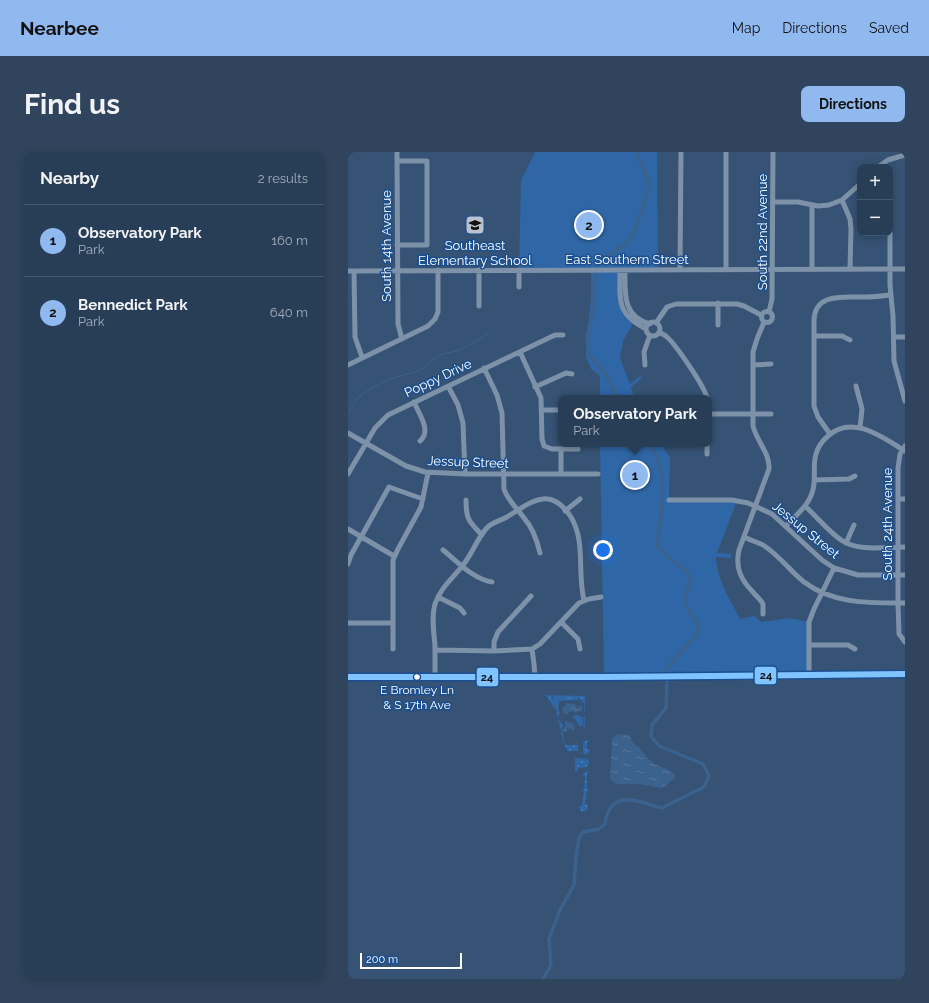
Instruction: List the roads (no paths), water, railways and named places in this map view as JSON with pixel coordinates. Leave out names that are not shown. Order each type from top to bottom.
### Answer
[{"type":"main road","points":[[348,677],[905,674]]},
{"type":"street","name":"South 14th Avenue","points":[[397,152],[398,324],[402,339]]},
{"type":"street","points":[[680,270],[681,152]]},
{"type":"street","points":[[726,152],[726,270]]},
{"type":"street","name":"South 22nd Avenue","points":[[769,312],[772,299],[773,269],[773,152]]},
{"type":"street","points":[[882,164],[888,160],[905,155]]},
{"type":"street","points":[[397,162],[427,161],[427,245],[397,245]]},
{"type":"street","points":[[773,202],[798,202],[812,205],[829,205],[842,200],[857,187]]},
{"type":"street","points":[[842,200],[850,222],[850,269]]},
{"type":"street","points":[[812,205],[812,269]]},
{"type":"street","points":[[890,236],[889,269],[890,295],[893,316],[894,361],[903,386],[905,401]]},
{"type":"street","name":"East Southern Street","points":[[351,271],[905,269]]},
{"type":"street","points":[[348,365],[431,324],[437,317],[439,308],[438,270]]},
{"type":"street","points":[[479,270],[479,306]]},
{"type":"street","points":[[519,270],[519,287]]},
{"type":"street","points":[[623,270],[625,296],[629,309],[638,319],[650,324],[656,323],[667,307],[676,304],[737,304],[761,315]]},
{"type":"street","points":[[623,270],[620,296],[623,309],[630,319],[646,329],[650,335]]},
{"type":"street","points":[[351,271],[355,338],[362,358]]},
{"type":"street","points":[[830,434],[818,417],[814,406],[814,316],[819,302],[834,297],[890,295]]},
{"type":"street","points":[[718,303],[718,325]]},
{"type":"street","points":[[761,315],[764,312],[769,312],[772,316],[772,320],[769,322],[764,322]]},
{"type":"street","points":[[761,315],[761,320],[764,322]]},
{"type":"street","points":[[763,614],[761,602],[744,583],[738,569],[738,554],[768,474],[770,464],[766,451],[755,432],[753,414],[753,365],[755,345],[764,322]]},
{"type":"street","points":[[656,323],[659,326],[659,332]]},
{"type":"street","points":[[646,329],[650,324]]},
{"type":"street","points":[[650,335],[656,335],[659,332]]},
{"type":"street","points":[[659,332],[666,335],[673,342],[703,388],[706,395]]},
{"type":"street","name":"Poppy Drive","points":[[348,474],[375,428],[385,417],[555,335],[563,335]]},
{"type":"street","points":[[645,365],[644,352],[650,335]]},
{"type":"street","points":[[814,336],[842,336],[850,340]]},
{"type":"street","points":[[894,336],[905,336]]},
{"type":"street","points":[[520,352],[541,398],[543,448],[578,449]]},
{"type":"street","points":[[753,365],[771,364]]},
{"type":"street","points":[[484,368],[497,395],[502,413],[503,474],[506,494],[533,530],[540,553]]},
{"type":"street","points":[[535,387],[566,373],[572,374]]},
{"type":"street","points":[[448,386],[458,406],[464,423],[465,474]]},
{"type":"street","points":[[856,386],[863,410],[860,428]]},
{"type":"street","points":[[414,402],[425,429],[425,436],[420,441]]},
{"type":"street","points":[[542,410],[558,410]]},
{"type":"street","points":[[712,414],[771,414]]},
{"type":"street","points":[[786,526],[805,506],[813,492],[814,460],[821,444],[830,434],[843,428],[860,428],[876,434],[904,449]]},
{"type":"street","name":"Jessup Street","points":[[348,433],[406,466],[428,473],[598,474]]},
{"type":"street","points":[[707,447],[707,454]]},
{"type":"street","points":[[561,449],[561,474]]},
{"type":"street","name":"South 24th Avenue","points":[[904,449],[898,463],[899,634],[904,642]]},
{"type":"street","points":[[393,649],[394,556],[419,512],[428,473]]},
{"type":"street","points":[[814,480],[849,479],[855,476]]},
{"type":"street","points":[[348,564],[351,555],[389,487],[423,500]]},
{"type":"street","points":[[435,676],[435,650],[432,620],[433,610],[438,597],[462,566],[490,525],[507,517],[530,502],[542,499],[555,501],[565,511],[575,526],[579,538],[581,582],[584,600]]},
{"type":"street","points":[[565,511],[580,499]]},
{"type":"street","points":[[898,499],[905,499]]},
{"type":"street","points":[[466,500],[466,511],[469,520],[482,535]]},
{"type":"street","name":"Jessup Street","points":[[669,500],[743,501],[772,514],[822,560],[834,568],[858,575],[905,575]]},
{"type":"street","points":[[805,506],[836,536],[846,543],[865,548],[905,547]]},
{"type":"street","points":[[846,543],[854,525]]},
{"type":"street","points":[[348,530],[394,556]]},
{"type":"street","points":[[744,537],[765,546],[804,582],[822,593],[841,600],[858,603],[905,603]]},
{"type":"street","points":[[443,550],[477,577],[492,582]]},
{"type":"street","points":[[808,674],[809,622],[834,568]]},
{"type":"street","points":[[494,651],[494,642],[498,632],[531,596]]},
{"type":"street","points":[[438,597],[460,608],[464,613]]},
{"type":"street","points":[[435,650],[494,651],[532,649],[540,644],[573,609],[584,600],[601,597]]},
{"type":"street","points":[[561,622],[578,639],[580,649]]},
{"type":"street","points":[[348,623],[393,623]]},
{"type":"street","points":[[809,645],[848,645],[855,649]]},
{"type":"street","points":[[532,649],[535,677]]},
{"type":"water","points":[[566,703],[575,704],[578,710],[579,706],[582,706],[582,712],[579,711],[575,713],[572,710],[572,712],[569,711],[568,714],[564,714],[562,711],[563,707],[566,706]]},
{"type":"water","points":[[567,721],[574,724],[574,731],[570,728],[567,729],[567,732],[563,731],[563,728],[566,725],[564,722]]},
{"type":"water","points":[[617,734],[629,735],[634,744],[639,747],[650,760],[673,773],[675,775],[674,779],[663,788],[640,784],[616,784],[610,779],[612,739]]},
{"type":"waterway","points":[[597,265],[604,258],[620,249],[627,243],[631,238],[640,215],[650,184],[637,152]]},
{"type":"waterway","points":[[596,274],[593,284],[594,307],[587,337],[589,354],[605,373],[616,395]]},
{"type":"waterway","points":[[348,413],[356,400],[374,387],[390,379],[418,371],[436,357],[466,347],[489,333]]},
{"type":"waterway","points":[[650,447],[657,457],[662,479],[662,501],[657,545],[665,554],[687,572],[691,581],[686,595],[686,605],[699,626],[695,637],[667,669]]},
{"type":"waterway","points":[[543,979],[551,965],[549,939],[560,910],[574,885],[579,838],[583,832],[599,829],[605,824],[612,805],[619,801],[634,800],[662,808],[704,787],[709,776],[703,764],[659,746],[651,736],[652,725],[666,708],[667,681]]},
{"type":"place","name":"Southeast Elementary School","points":[[475,225]]},
{"type":"place","name":"Bennedict Park","points":[[589,225]]},
{"type":"place","name":"Observatory Park","points":[[635,475]]},
{"type":"place","name":"E Bromley Ln & S 17th Ave","points":[[417,677]]}]
